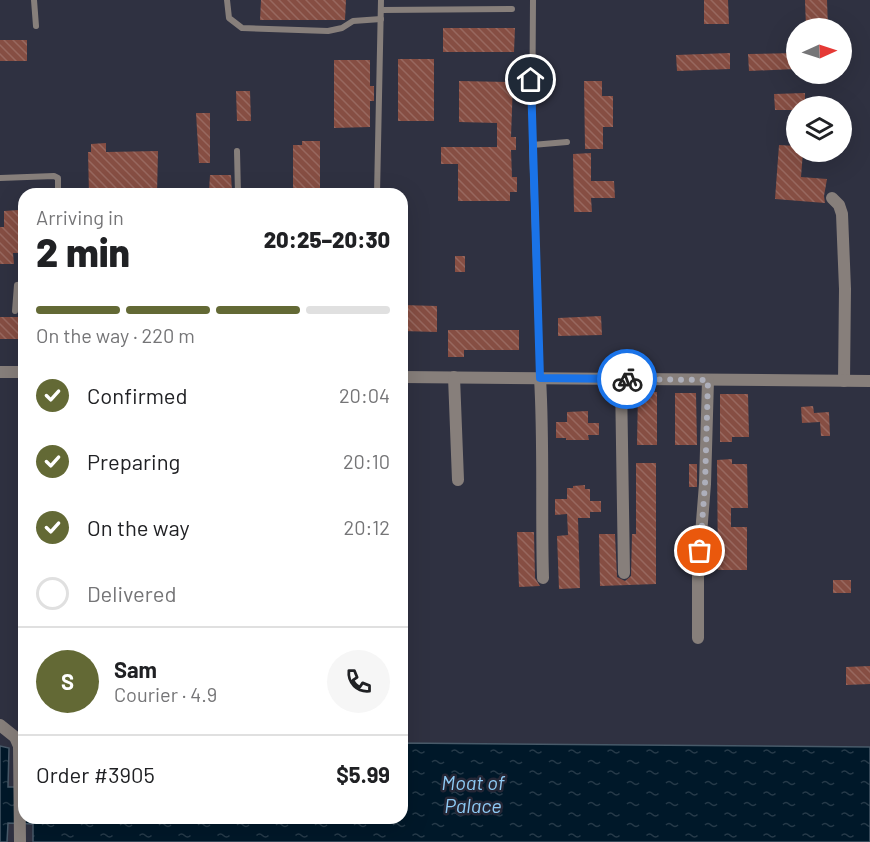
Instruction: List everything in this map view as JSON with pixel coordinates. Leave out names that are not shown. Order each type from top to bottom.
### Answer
[{"type":"street","points":[[832,198],[839,205],[842,214],[845,289],[844,381]]},
{"type":"street","points":[[0,372],[18,372]]},
{"type":"street","points":[[408,376],[868,381]]},
{"type":"street","points":[[454,377],[458,480]]},
{"type":"street","points":[[540,378],[543,578]]},
{"type":"street","points":[[621,379],[624,573]]},
{"type":"street","points":[[698,638],[698,572],[705,484],[708,380]]},
{"type":"street","points":[[0,725],[18,741]]},
{"type":"street","points":[[20,824],[20,842]]},
{"type":"lane","points":[[34,0],[36,26]]},
{"type":"lane","points":[[226,0],[229,18],[242,28],[335,31],[353,21],[381,19]]},
{"type":"lane","points":[[377,188],[381,0]]},
{"type":"lane","points":[[533,0],[532,145],[540,378]]},
{"type":"lane","points":[[381,10],[512,9]]},
{"type":"lane","points":[[532,145],[567,142]]},
{"type":"lane","points":[[237,151],[238,188]]},
{"type":"lane","points":[[0,177],[56,177],[57,188]]},
{"type":"lane","points":[[15,311],[18,285]]},
{"type":"water","name":"Moat of Palace","points":[[408,743],[870,747],[870,842],[33,842],[33,824],[408,824]]},
{"type":"water","name":"Moat of Palace","points":[[0,746],[9,748],[8,787],[18,787],[18,823],[8,823],[7,842],[0,842]]},
{"type":"building","points":[[261,0],[346,0],[345,20],[260,20]]},
{"type":"building","points":[[704,0],[728,0],[729,24],[704,24]]},
{"type":"building","points":[[805,0],[827,0],[828,18],[806,18]]},
{"type":"building","points":[[443,28],[515,28],[514,52],[443,52]]},
{"type":"building","points":[[0,40],[27,40],[27,61],[0,61]]},
{"type":"building","points":[[730,53],[730,69],[677,71],[676,55]]},
{"type":"building","points":[[786,53],[786,69],[749,71],[748,54]]},
{"type":"building","points":[[398,59],[434,59],[434,121],[398,121]]},
{"type":"building","points":[[334,60],[370,60],[370,86],[374,86],[374,101],[370,101],[370,127],[334,128]]},
{"type":"building","points":[[459,81],[513,82],[511,137],[516,137],[516,150],[511,150],[512,177],[517,177],[517,192],[510,192],[510,201],[458,201],[458,164],[441,164],[441,147],[497,147],[497,123],[459,122]]},
{"type":"building","points":[[584,81],[602,81],[602,96],[613,96],[613,127],[603,127],[603,149],[585,149]]},
{"type":"building","points":[[236,91],[250,91],[251,121],[237,121]]},
{"type":"building","points":[[805,93],[805,96],[786,96],[786,110],[775,110],[774,94]]},
{"type":"building","points":[[196,113],[210,113],[210,163],[199,163]]},
{"type":"building","points":[[302,141],[320,141],[320,188],[293,188],[293,145],[302,145]]},
{"type":"building","points":[[106,143],[106,152],[158,151],[157,188],[89,188],[88,152],[91,152],[91,144]]},
{"type":"building","points":[[779,145],[786,145],[786,162],[802,162],[801,177],[827,179],[825,203],[775,199]]},
{"type":"building","points":[[591,153],[591,181],[614,181],[615,198],[591,198],[592,212],[574,212],[573,154]]},
{"type":"building","points":[[210,175],[231,175],[232,188],[209,188]]},
{"type":"building","points":[[18,210],[18,253],[13,253],[14,264],[0,264],[0,227],[4,227],[4,211]]},
{"type":"building","points":[[455,256],[465,256],[465,272],[455,272]]},
{"type":"building","points":[[408,305],[437,306],[437,332],[408,331]]},
{"type":"building","points":[[601,316],[602,335],[558,336],[558,318]]},
{"type":"building","points":[[0,317],[18,317],[18,339],[0,339]]},
{"type":"building","points":[[448,330],[519,330],[519,350],[464,350],[464,357],[448,357]]},
{"type":"building","points":[[638,392],[657,392],[657,445],[637,445]]},
{"type":"building","points":[[675,393],[696,393],[697,445],[675,445]]},
{"type":"building","points":[[720,394],[748,394],[749,437],[732,437],[732,442],[720,442]]},
{"type":"building","points":[[813,406],[814,413],[829,412],[830,436],[821,436],[820,422],[802,423],[801,407]]},
{"type":"building","points":[[588,411],[588,423],[599,423],[599,435],[588,435],[589,440],[556,438],[556,422],[567,422],[567,412]]},
{"type":"building","points":[[732,459],[732,464],[747,464],[748,508],[731,508],[731,527],[747,527],[747,570],[718,570],[717,460]]},
{"type":"building","points":[[636,463],[656,463],[656,584],[600,586],[599,534],[615,534],[617,577],[625,581],[631,576],[632,534],[636,534]]},
{"type":"building","points":[[689,464],[697,464],[697,487],[689,487]]},
{"type":"building","points":[[585,485],[585,489],[590,489],[590,501],[601,501],[601,512],[590,512],[590,518],[578,518],[580,588],[559,589],[557,536],[568,535],[567,514],[555,515],[555,499],[567,499],[567,488]]},
{"type":"building","points":[[517,532],[534,532],[535,578],[540,586],[519,587]]},
{"type":"building","points":[[833,580],[851,580],[851,593],[833,593]]},
{"type":"building","points":[[870,666],[870,684],[846,685],[846,667]]},
{"type":"way so far","points":[[627,379],[708,380],[703,531],[700,551]]},
{"type":"route","points":[[531,80],[540,378],[627,379]]}]
